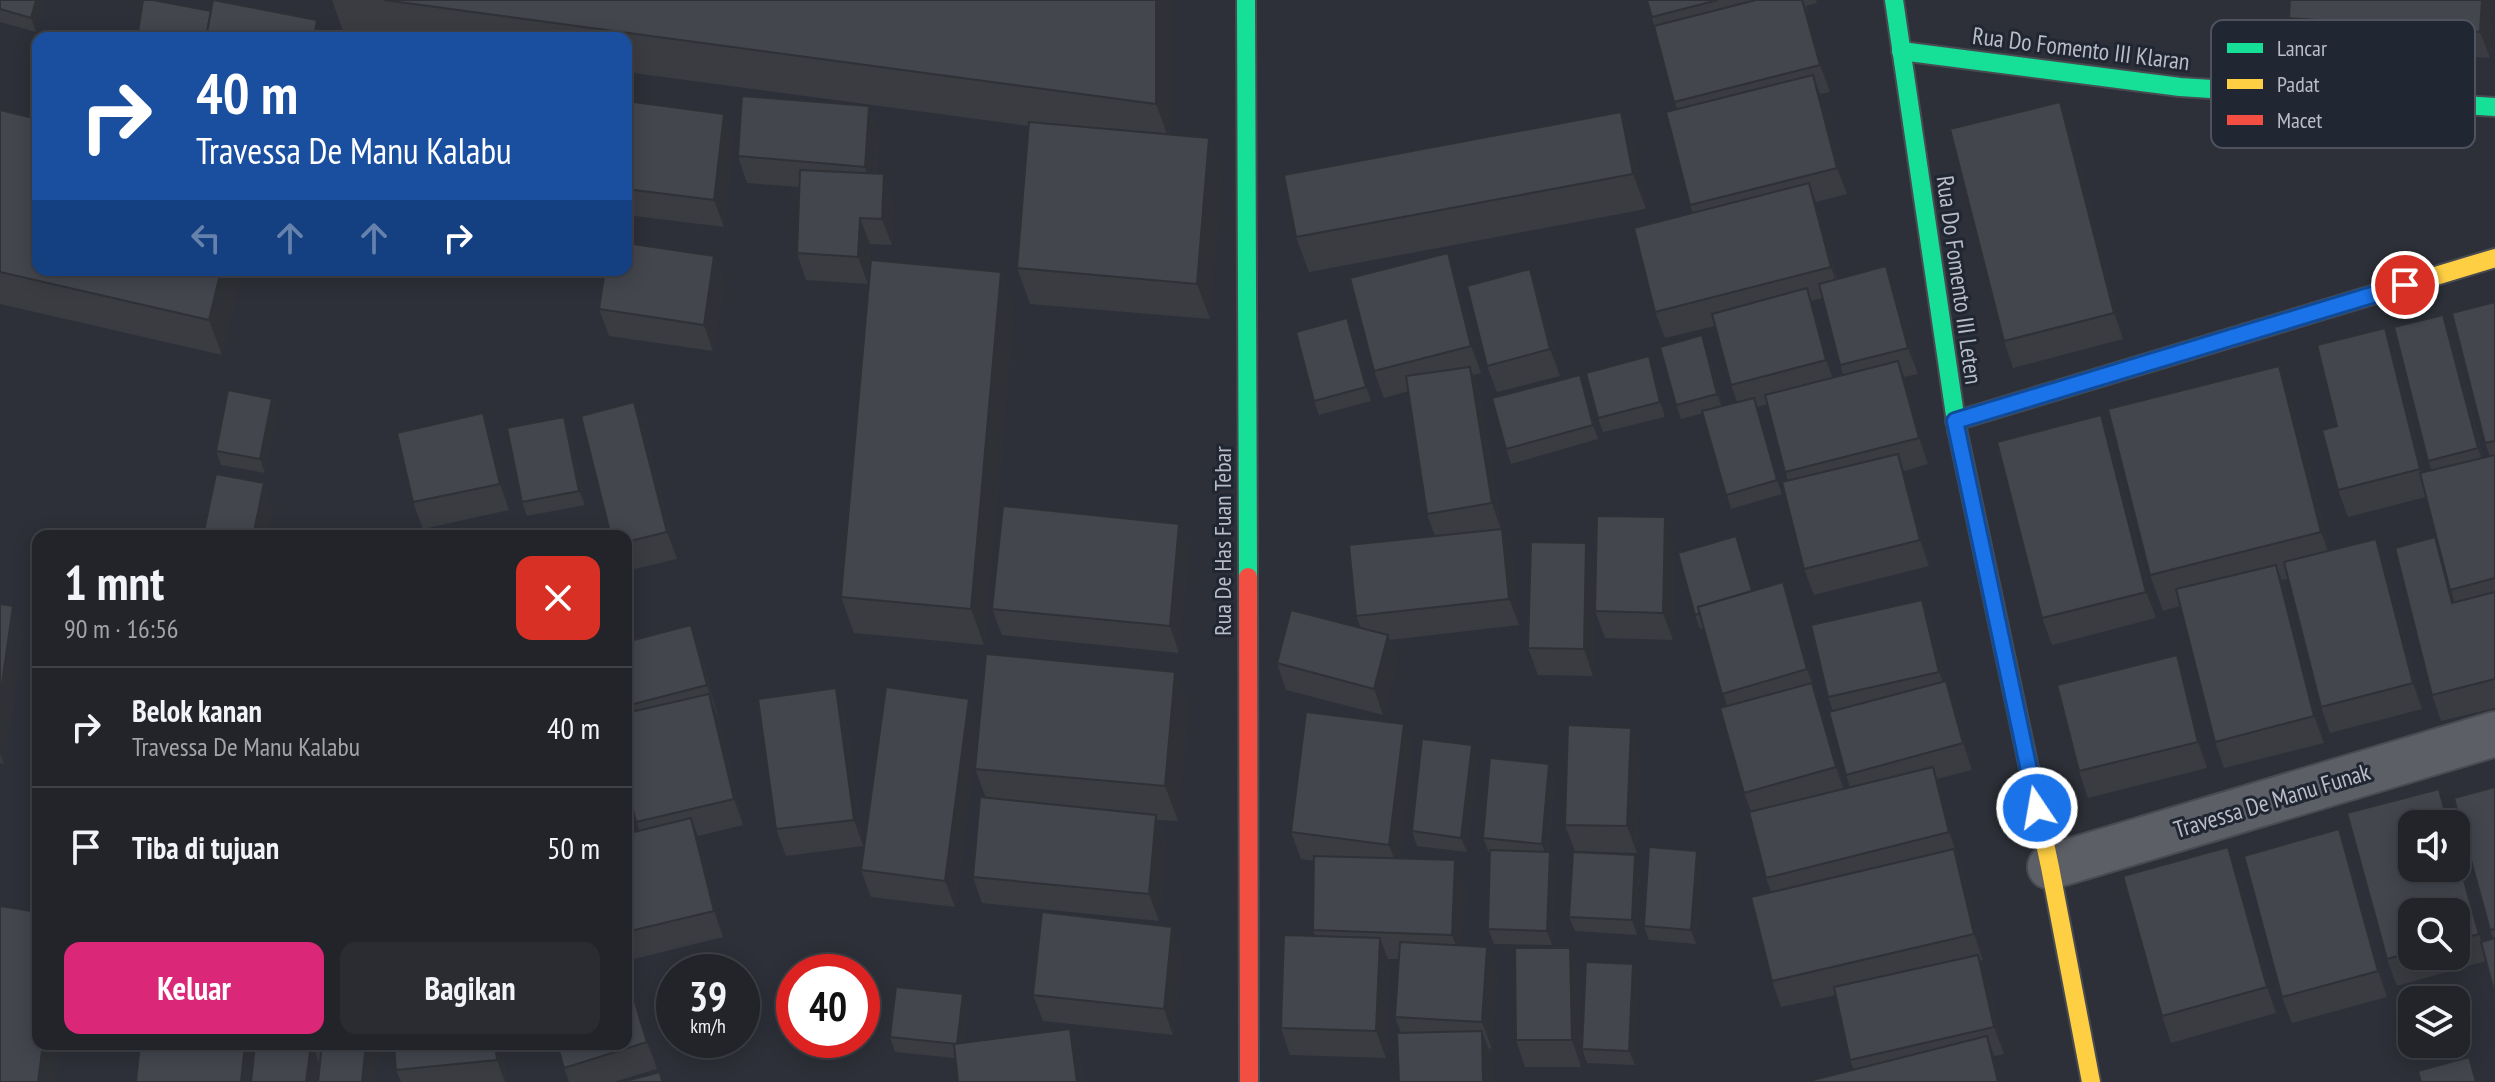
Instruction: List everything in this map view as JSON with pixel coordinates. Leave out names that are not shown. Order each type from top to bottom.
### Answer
[{"type":"street","name":"Rua De Has Fuan Tebar","points":[[1246,0],[1249,1082]]},
{"type":"street","name":"Rua Do Fomento III Leten","points":[[1894,0],[1955,421],[2050,867],[2091,1082]]},
{"type":"street","name":"Rua Do Fomento III Klaran","points":[[1901,51],[2211,89]]},
{"type":"street","name":"Rua Do Fomento III Klaran","points":[[2475,106],[2495,107]]},
{"type":"street","points":[[1955,421],[2495,258]]},
{"type":"street","name":"Travessa De Manu Funak","points":[[2050,867],[2495,734]]},
{"type":"building","points":[[0,0],[36,0],[31,18],[0,9]]},
{"type":"building","points":[[143,0],[211,11],[207,32],[138,32]]},
{"type":"building","points":[[213,0],[317,20],[315,32],[207,32]]},
{"type":"building","points":[[384,0],[1156,0],[1156,104],[632,32]]},
{"type":"building","points":[[1647,0],[1718,0],[1652,17]]},
{"type":"building","points":[[1756,0],[1802,0],[1820,65],[1674,102],[1654,26]]},
{"type":"building","points":[[2290,0],[2482,0],[2480,32],[2475,32],[2475,20],[2289,18]]},
{"type":"building","points":[[1813,75],[1837,168],[1690,205],[1666,112]]},
{"type":"building","points":[[742,96],[869,106],[865,167],[738,156]]},
{"type":"building","points":[[632,102],[724,114],[714,200],[632,190]]},
{"type":"building","points":[[2060,102],[2114,313],[2004,341],[1950,129]]},
{"type":"building","points":[[32,104],[32,276],[220,276],[209,320],[0,272],[0,110],[29,117]]},
{"type":"building","points":[[1621,112],[1633,174],[1296,237],[1284,175]]},
{"type":"building","points":[[1029,122],[1209,138],[1197,284],[1017,268]]},
{"type":"building","points":[[800,170],[884,174],[882,219],[860,218],[858,257],[797,253]]},
{"type":"building","points":[[1809,183],[1831,267],[1655,312],[1634,228]]},
{"type":"building","points":[[632,244],[714,256],[704,325],[599,309],[604,276],[632,276]]},
{"type":"building","points":[[1448,253],[1471,346],[1374,371],[1350,278]]},
{"type":"building","points":[[871,260],[1001,272],[971,609],[841,597]]},
{"type":"building","points":[[1886,266],[1908,348],[1840,365],[1819,284]]},
{"type":"building","points":[[1530,269],[1550,349],[1487,366],[1467,286]]},
{"type":"building","points":[[1807,288],[1826,360],[1731,385],[1712,314]]},
{"type":"building","points":[[2495,302],[2495,441],[2485,443],[2452,313]]},
{"type":"building","points":[[2443,315],[2478,448],[2428,461],[2394,327]]},
{"type":"building","points":[[1347,318],[1366,387],[1314,401],[1296,332]]},
{"type":"building","points":[[2385,328],[2420,469],[2338,490],[2322,430],[2337,426],[2317,345]]},
{"type":"building","points":[[1702,335],[1717,394],[1676,405],[1660,347]]},
{"type":"building","points":[[1649,356],[1660,402],[1598,418],[1586,373]]},
{"type":"building","points":[[1898,361],[1919,438],[1785,472],[1765,395]]},
{"type":"building","points":[[2279,366],[2321,532],[2150,575],[2108,409]]},
{"type":"building","points":[[1470,367],[1492,503],[1427,514],[1406,376]]},
{"type":"building","points":[[1580,375],[1593,425],[1506,449],[1492,398]]},
{"type":"building","points":[[228,390],[272,399],[260,459],[216,451]]},
{"type":"building","points":[[1754,398],[1777,480],[1726,495],[1702,411]]},
{"type":"building","points":[[634,402],[667,532],[632,541],[632,530],[610,530],[581,416]]},
{"type":"building","points":[[483,413],[500,484],[413,502],[397,433]]},
{"type":"building","points":[[2101,415],[2146,592],[2042,618],[1997,442]]},
{"type":"building","points":[[564,417],[579,491],[522,502],[507,428]]},
{"type":"building","points":[[1898,454],[1920,540],[1804,569],[1782,482]]},
{"type":"building","points":[[2495,455],[2495,578],[2450,590],[2420,473]]},
{"type":"building","points":[[216,474],[264,483],[254,530],[204,530]]},
{"type":"building","points":[[1003,506],[1179,524],[1170,626],[992,609]]},
{"type":"building","points":[[1597,516],[1665,517],[1663,613],[1595,611]]},
{"type":"building","points":[[1502,529],[1509,599],[1356,616],[1349,545]]},
{"type":"building","points":[[1736,536],[1752,591],[1698,607],[1700,613],[1695,615],[1678,553]]},
{"type":"building","points":[[2435,537],[2452,603],[2495,592],[2495,679],[2432,695],[2395,548]]},
{"type":"building","points":[[2376,539],[2413,683],[2321,707],[2284,562]]},
{"type":"building","points":[[1531,542],[1586,543],[1584,649],[1528,648]]},
{"type":"building","points":[[2276,565],[2314,716],[2215,742],[2176,589]]},
{"type":"building","points":[[1783,582],[1807,669],[1722,694],[1698,607]]},
{"type":"building","points":[[1922,600],[1939,672],[1828,697],[1811,625]]},
{"type":"building","points":[[0,604],[13,606],[0,698]]},
{"type":"building","points":[[1291,610],[1388,635],[1374,689],[1277,663]]},
{"type":"building","points":[[691,625],[707,685],[632,704],[632,640]]},
{"type":"building","points":[[986,654],[1175,672],[1165,786],[975,769]]},
{"type":"building","points":[[2177,655],[2198,742],[2079,771],[2057,685]]},
{"type":"building","points":[[1946,681],[1963,743],[1846,775],[1829,712]]},
{"type":"building","points":[[1812,683],[1836,767],[1744,793],[1720,708]]},
{"type":"building","points":[[886,687],[969,699],[945,881],[861,870]]},
{"type":"building","points":[[836,688],[854,820],[776,829],[758,699]]},
{"type":"building","points":[[709,694],[734,799],[636,822],[632,806],[632,712]]},
{"type":"building","points":[[1306,712],[1404,724],[1389,845],[1291,832]]},
{"type":"building","points":[[1568,725],[1631,728],[1627,826],[1565,825]]},
{"type":"building","points":[[1422,739],[1472,745],[1461,838],[1412,831]]},
{"type":"building","points":[[1490,758],[1549,764],[1542,844],[1483,838]]},
{"type":"building","points":[[1933,767],[1949,832],[1766,878],[1749,812]]},
{"type":"building","points":[[2495,787],[2495,929],[2490,930],[2470,857],[2470,810],[2457,810],[2454,798]]},
{"type":"building","points":[[2439,789],[2444,810],[2398,810],[2398,882],[2464,882],[2469,898],[2398,898],[2398,956],[2387,959],[2347,813]]},
{"type":"building","points":[[980,797],[1156,815],[1149,894],[973,877]]},
{"type":"building","points":[[691,818],[714,911],[632,931],[632,833]]},
{"type":"building","points":[[2339,829],[2378,971],[2282,997],[2244,856]]},
{"type":"building","points":[[1649,847],[1697,851],[1691,930],[1644,926]]},
{"type":"building","points":[[2228,847],[2267,987],[2162,1016],[2123,876]]},
{"type":"building","points":[[1954,849],[1974,934],[1772,981],[1751,897]]},
{"type":"building","points":[[1490,850],[1550,852],[1547,931],[1488,929]]},
{"type":"building","points":[[1573,852],[1635,855],[1632,920],[1569,917]]},
{"type":"building","points":[[1314,856],[1455,860],[1452,935],[1313,930]]},
{"type":"building","points":[[2470,902],[2479,934],[2470,936]]},
{"type":"building","points":[[0,906],[32,911],[32,1050],[42,1050],[38,1082],[0,1082]]},
{"type":"building","points":[[1042,912],[1172,927],[1164,1009],[1033,995]]},
{"type":"building","points":[[1284,935],[1380,938],[1376,1031],[1281,1028]]},
{"type":"building","points":[[2495,938],[2495,995],[2481,942]]},
{"type":"building","points":[[1400,942],[1487,947],[1482,1022],[1395,1017]]},
{"type":"building","points":[[1515,948],[1570,948],[1572,1040],[1516,1040]]},
{"type":"building","points":[[1978,955],[1994,1027],[1850,1060],[1834,987]]},
{"type":"building","points":[[1586,962],[1633,964],[1629,1051],[1582,1049]]},
{"type":"building","points":[[896,987],[963,994],[957,1044],[890,1037]]},
{"type":"building","points":[[632,993],[647,1042],[632,1047]]},
{"type":"building","points":[[1070,1029],[1077,1082],[958,1082],[954,1044]]},
{"type":"building","points":[[1482,1031],[1483,1082],[1399,1082],[1397,1033]]},
{"type":"building","points":[[1987,1036],[1998,1082],[1805,1082]]},
{"type":"building","points":[[139,1050],[244,1050],[241,1082],[136,1082]]},
{"type":"building","points":[[254,1050],[310,1050],[306,1082],[251,1082]]},
{"type":"building","points":[[321,1050],[365,1050],[362,1082],[318,1082]]},
{"type":"building","points":[[394,1050],[496,1050],[497,1060],[396,1070]]},
{"type":"building","points":[[559,1050],[621,1050],[564,1068]]},
{"type":"building","points":[[2469,1058],[2476,1082],[2421,1082],[2418,1071]]},
{"type":"building","points":[[660,1072],[662,1082],[622,1082]]},
{"type":"traffic: fast","points":[[1246,0],[1248,577]]},
{"type":"traffic: fast","points":[[1894,0],[1957,429]]},
{"type":"traffic: fast","points":[[1901,51],[2211,89]]},
{"type":"traffic: fast","points":[[2475,106],[2495,107]]},
{"type":"traffic: slow","points":[[1955,421],[2495,258]]},
{"type":"traffic: slow","points":[[1957,429],[2050,867],[2091,1082]]},
{"type":"traffic: jam","points":[[1248,577],[1249,1082]]},
{"type":"route","points":[[2037,808],[1955,421],[2405,285]]}]
